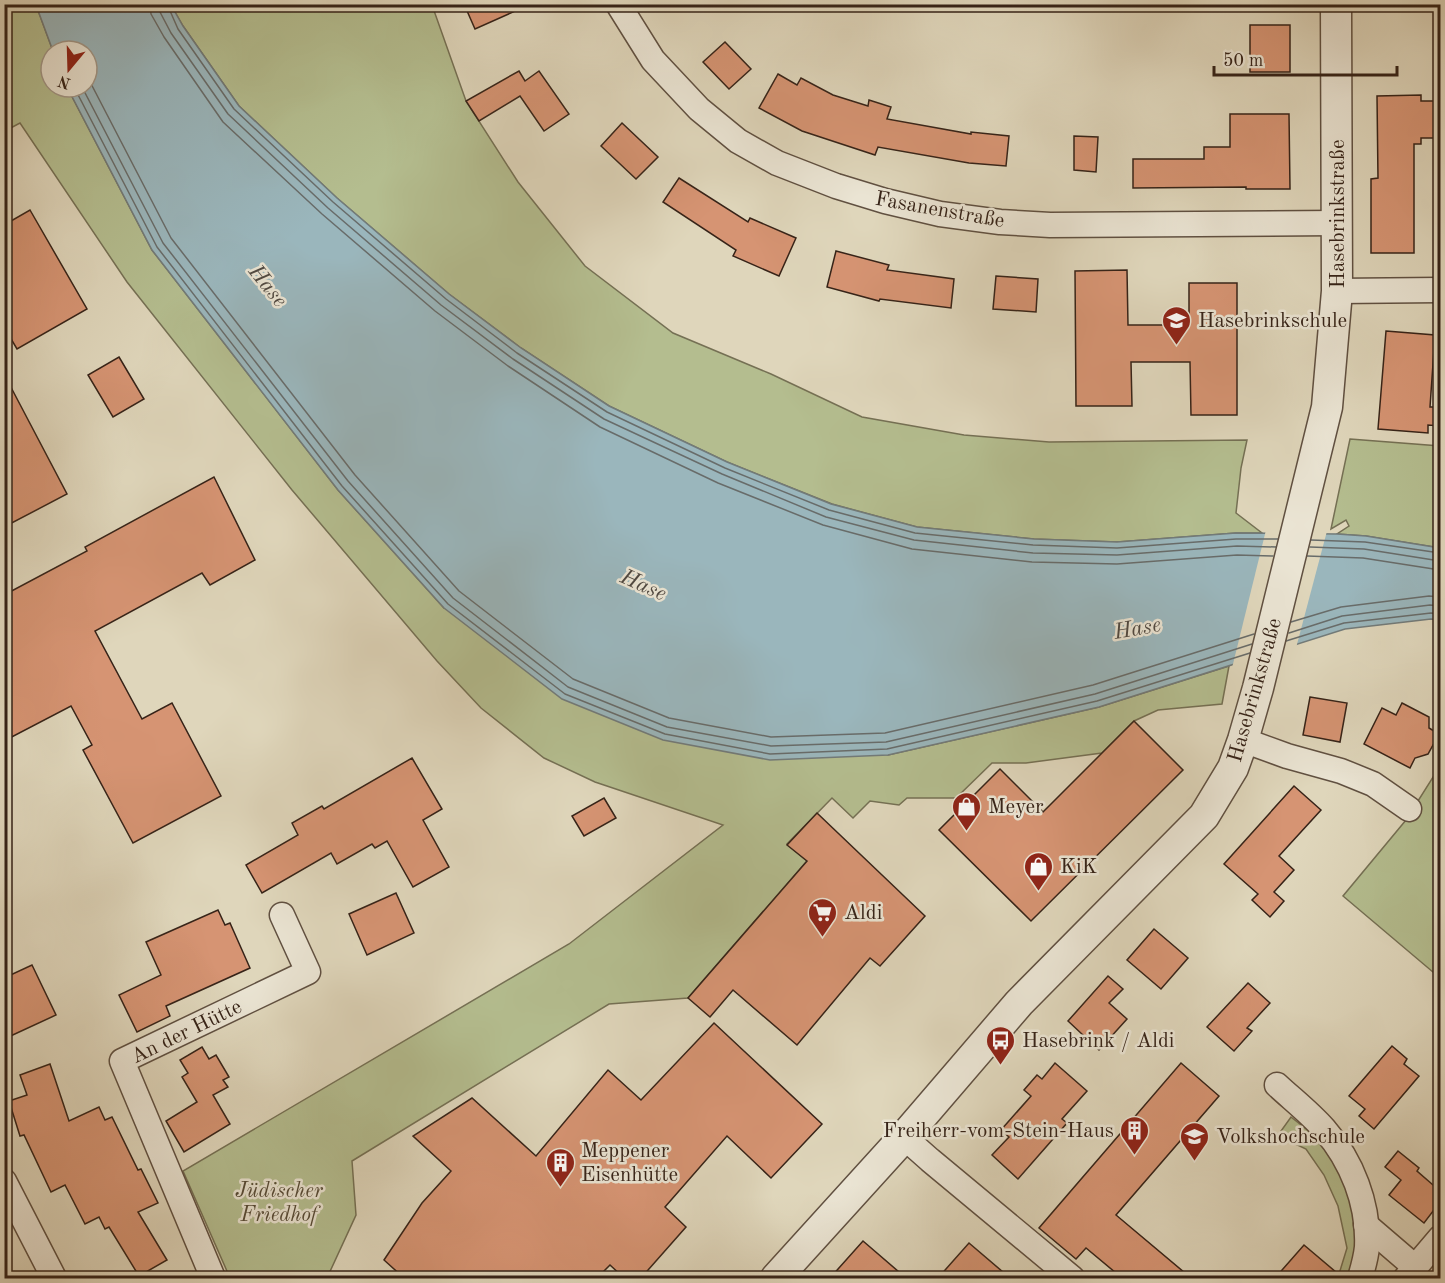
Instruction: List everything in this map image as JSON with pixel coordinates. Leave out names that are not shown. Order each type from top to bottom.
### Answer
[{"type":"street","name":"Fasanenstraße","points":[[618,4],[653,60],[699,109],[738,141],[777,163],[836,186],[885,201],[940,214],[1020,223],[1120,226],[1337,223]]},
{"type":"street","name":"Hasebrinkstraße","points":[[776,1278],[904,1137],[1019,1003],[1204,816],[1223,788],[1243,740],[1258,688],[1327,406],[1337,291],[1336,4]]},
{"type":"street","points":[[1337,291],[1440,290]]},
{"type":"street","points":[[1243,740],[1287,756],[1341,771],[1373,784],[1409,809]]},
{"type":"street","name":"An der Hütte","points":[[213,1278],[122,1061],[308,972],[282,915]]},
{"type":"street","points":[[1277,1085],[1324,1129],[1346,1160],[1362,1197],[1367,1249],[1360,1278]]},
{"type":"street","points":[[904,1137],[1072,1278]]},
{"type":"street","points":[[4,1180],[54,1278]]},
{"type":"street","points":[[1366,1225],[1411,1273],[1440,1238]]},
{"type":"green space","name":"Jüdischer Friedhof","points":[[4,5],[36,5],[49,39],[39,39],[39,99],[73,99],[152,250],[338,490],[444,608],[888,755],[1099,707],[1229,666],[1222,704],[1158,710],[1134,721],[1102,753],[1026,763],[992,763],[956,798],[907,798],[899,805],[870,801],[853,818],[832,798],[787,844],[807,861],[688,998],[609,1004],[352,1161],[356,1215],[327,1278],[230,1278],[183,1171],[569,944],[723,825],[595,782],[544,758],[481,708],[437,661],[292,490],[127,282],[20,123],[5,131]]},
{"type":"green space","points":[[171,5],[432,5],[466,101],[518,182],[585,266],[673,333],[771,374],[862,417],[964,435],[1049,442],[1247,440],[1236,513],[1262,533],[1117,542],[1034,539],[917,527],[832,504],[727,462],[609,406],[521,348],[449,294],[337,198],[239,106]]},
{"type":"green space","points":[[1350,439],[1440,446],[1440,548],[1366,536],[1337,534],[1349,526],[1346,520],[1331,529]]},
{"type":"green space","points":[[1440,766],[1440,978],[1343,896],[1406,820]]},
{"type":"green space","points":[[1291,1117],[1315,1136],[1333,1157],[1346,1185],[1358,1234],[1351,1278],[1335,1278],[1339,1274],[1347,1248],[1338,1206],[1324,1175],[1306,1149],[1287,1140],[1281,1131]]},
{"type":"water","name":"Hase","points":[[36,5],[171,5],[239,106],[337,198],[449,294],[521,348],[609,406],[727,462],[831,504],[917,527],[1034,539],[1117,542],[1236,533],[1337,534],[1366,536],[1440,548],[1440,620],[1431,619],[1345,629],[1099,707],[888,755],[770,760],[663,740],[562,699],[444,608],[338,490],[152,250],[73,99],[99,99],[99,39],[49,39]]},
{"type":"pier","points":[[1266,530],[1327,531],[1296,648],[1232,668]]},
{"type":"building","points":[[464,4],[531,4],[475,29]]},
{"type":"building","points":[[1250,25],[1290,25],[1290,72],[1250,72]]},
{"type":"building","points":[[725,42],[751,69],[729,89],[703,62]]},
{"type":"building","points":[[519,71],[525,81],[539,71],[569,114],[544,131],[520,96],[479,121],[466,101]]},
{"type":"building","points":[[778,74],[797,85],[801,78],[833,95],[868,106],[869,100],[891,107],[887,119],[971,134],[971,132],[1009,136],[1006,166],[969,163],[878,147],[875,155],[802,131],[759,108]]},
{"type":"building","points":[[1421,95],[1421,101],[1440,101],[1440,138],[1421,138],[1421,144],[1414,144],[1414,253],[1371,253],[1371,179],[1378,178],[1377,96]]},
{"type":"building","points":[[1230,114],[1289,114],[1290,189],[1133,188],[1133,159],[1204,159],[1204,147],[1230,147]]},
{"type":"building","points":[[622,123],[658,157],[636,179],[601,146]]},
{"type":"building","points":[[1074,136],[1098,137],[1096,172],[1074,170]]},
{"type":"building","points":[[679,178],[748,222],[750,218],[796,238],[779,276],[733,256],[736,250],[663,202]]},
{"type":"building","points":[[30,210],[87,309],[17,349],[4,327],[4,225]]},
{"type":"building","points":[[836,251],[889,265],[887,270],[954,279],[951,308],[880,299],[879,301],[827,287]]},
{"type":"building","points":[[1127,270],[1128,325],[1189,325],[1189,283],[1237,283],[1237,415],[1191,415],[1190,362],[1131,362],[1132,406],[1076,406],[1075,271]]},
{"type":"building","points":[[996,276],[1038,279],[1036,312],[993,309]]},
{"type":"building","points":[[1386,331],[1435,335],[1430,407],[1440,407],[1440,426],[1428,425],[1428,433],[1378,429]]},
{"type":"building","points":[[119,357],[144,399],[113,417],[88,375]]},
{"type":"building","points":[[4,374],[67,494],[4,527]]},
{"type":"building","points":[[214,477],[255,560],[210,585],[202,573],[95,631],[142,719],[172,703],[221,796],[133,843],[83,750],[92,745],[71,706],[4,741],[4,595],[87,551],[85,547]]},
{"type":"building","points":[[1310,697],[1347,703],[1340,742],[1303,735]]},
{"type":"building","points":[[1402,703],[1429,717],[1429,728],[1439,734],[1428,754],[1415,758],[1410,768],[1364,744],[1382,708],[1396,715]]},
{"type":"building","points":[[1134,721],[1183,770],[1031,921],[939,830],[1000,769],[1043,812]]},
{"type":"building","points":[[412,758],[442,809],[423,820],[449,867],[413,887],[387,841],[375,848],[372,844],[337,864],[331,853],[262,893],[246,865],[298,835],[292,823],[322,806],[324,809]]},
{"type":"building","points":[[1294,786],[1321,810],[1279,856],[1294,870],[1274,892],[1284,901],[1270,917],[1252,900],[1258,894],[1224,864]]},
{"type":"building","points":[[604,798],[616,818],[584,836],[572,816]]},
{"type":"building","name":"Aldi","points":[[817,813],[925,916],[880,966],[870,958],[797,1045],[733,990],[710,1017],[688,998],[807,861],[787,845]]},
{"type":"building","points":[[396,893],[414,933],[367,955],[349,914]]},
{"type":"building","points":[[218,910],[225,925],[230,923],[250,968],[166,1006],[170,1016],[137,1032],[119,995],[161,975],[146,942]]},
{"type":"building","points":[[1154,929],[1188,958],[1161,989],[1127,960]]},
{"type":"building","points":[[32,965],[56,1015],[4,1039],[4,978]]},
{"type":"building","points":[[1108,976],[1123,989],[1109,1003],[1127,1019],[1099,1050],[1068,1021]]},
{"type":"building","points":[[1248,983],[1270,1003],[1247,1028],[1252,1031],[1234,1051],[1207,1027]]},
{"type":"building","name":"Meppener Eisenhütte","points":[[714,1023],[822,1124],[771,1178],[727,1136],[665,1207],[686,1227],[641,1278],[624,1278],[610,1265],[597,1278],[404,1278],[384,1260],[422,1203],[451,1171],[413,1136],[472,1098],[536,1156],[608,1070],[641,1100]]},
{"type":"building","points":[[1392,1046],[1407,1059],[1404,1064],[1419,1076],[1374,1129],[1359,1116],[1365,1109],[1349,1096]]},
{"type":"building","points":[[202,1047],[209,1059],[216,1055],[229,1077],[223,1080],[228,1087],[213,1095],[230,1124],[184,1152],[166,1121],[197,1102],[182,1077],[188,1073],[180,1060]]},
{"type":"building","points":[[1055,1063],[1087,1091],[1062,1119],[1067,1123],[1018,1179],[992,1155],[1009,1137],[1001,1130],[1031,1096],[1024,1090],[1037,1075],[1042,1079]]},
{"type":"building","name":"Freiherr-vom-Stein-Haus","points":[[1181,1063],[1219,1096],[1116,1215],[1191,1278],[1122,1278],[1086,1248],[1076,1259],[1039,1228]]},
{"type":"building","points":[[50,1064],[69,1121],[99,1107],[105,1120],[112,1117],[138,1170],[141,1169],[158,1203],[138,1212],[167,1260],[139,1276],[109,1227],[105,1229],[99,1217],[85,1224],[65,1185],[51,1192],[24,1135],[20,1136],[9,1101],[27,1095],[20,1075]]},
{"type":"building","points":[[1398,1151],[1419,1168],[1417,1171],[1440,1191],[1440,1202],[1424,1223],[1389,1195],[1401,1180],[1385,1167]]},
{"type":"building","points":[[863,1241],[906,1278],[830,1278]]},
{"type":"building","points":[[969,1243],[1010,1278],[938,1278]]},
{"type":"building","points":[[1304,1245],[1343,1278],[1275,1278]]},
{"type":"place","name":"Hasebrinkschule","points":[[1177,346]]},
{"type":"place","name":"Meyer","points":[[967,832]]},
{"type":"place","name":"KiK","points":[[1039,892]]},
{"type":"place","name":"Aldi","points":[[823,938]]},
{"type":"place","name":"Hasebrink / Aldi","points":[[1001,1066]]},
{"type":"place","name":"Freiherr-vom-Stein-Haus","points":[[1135,1156]]},
{"type":"place","name":"Volkshochschule","points":[[1195,1162]]},
{"type":"place","name":"Meppener Eisenhütte","points":[[560,1188]]}]
